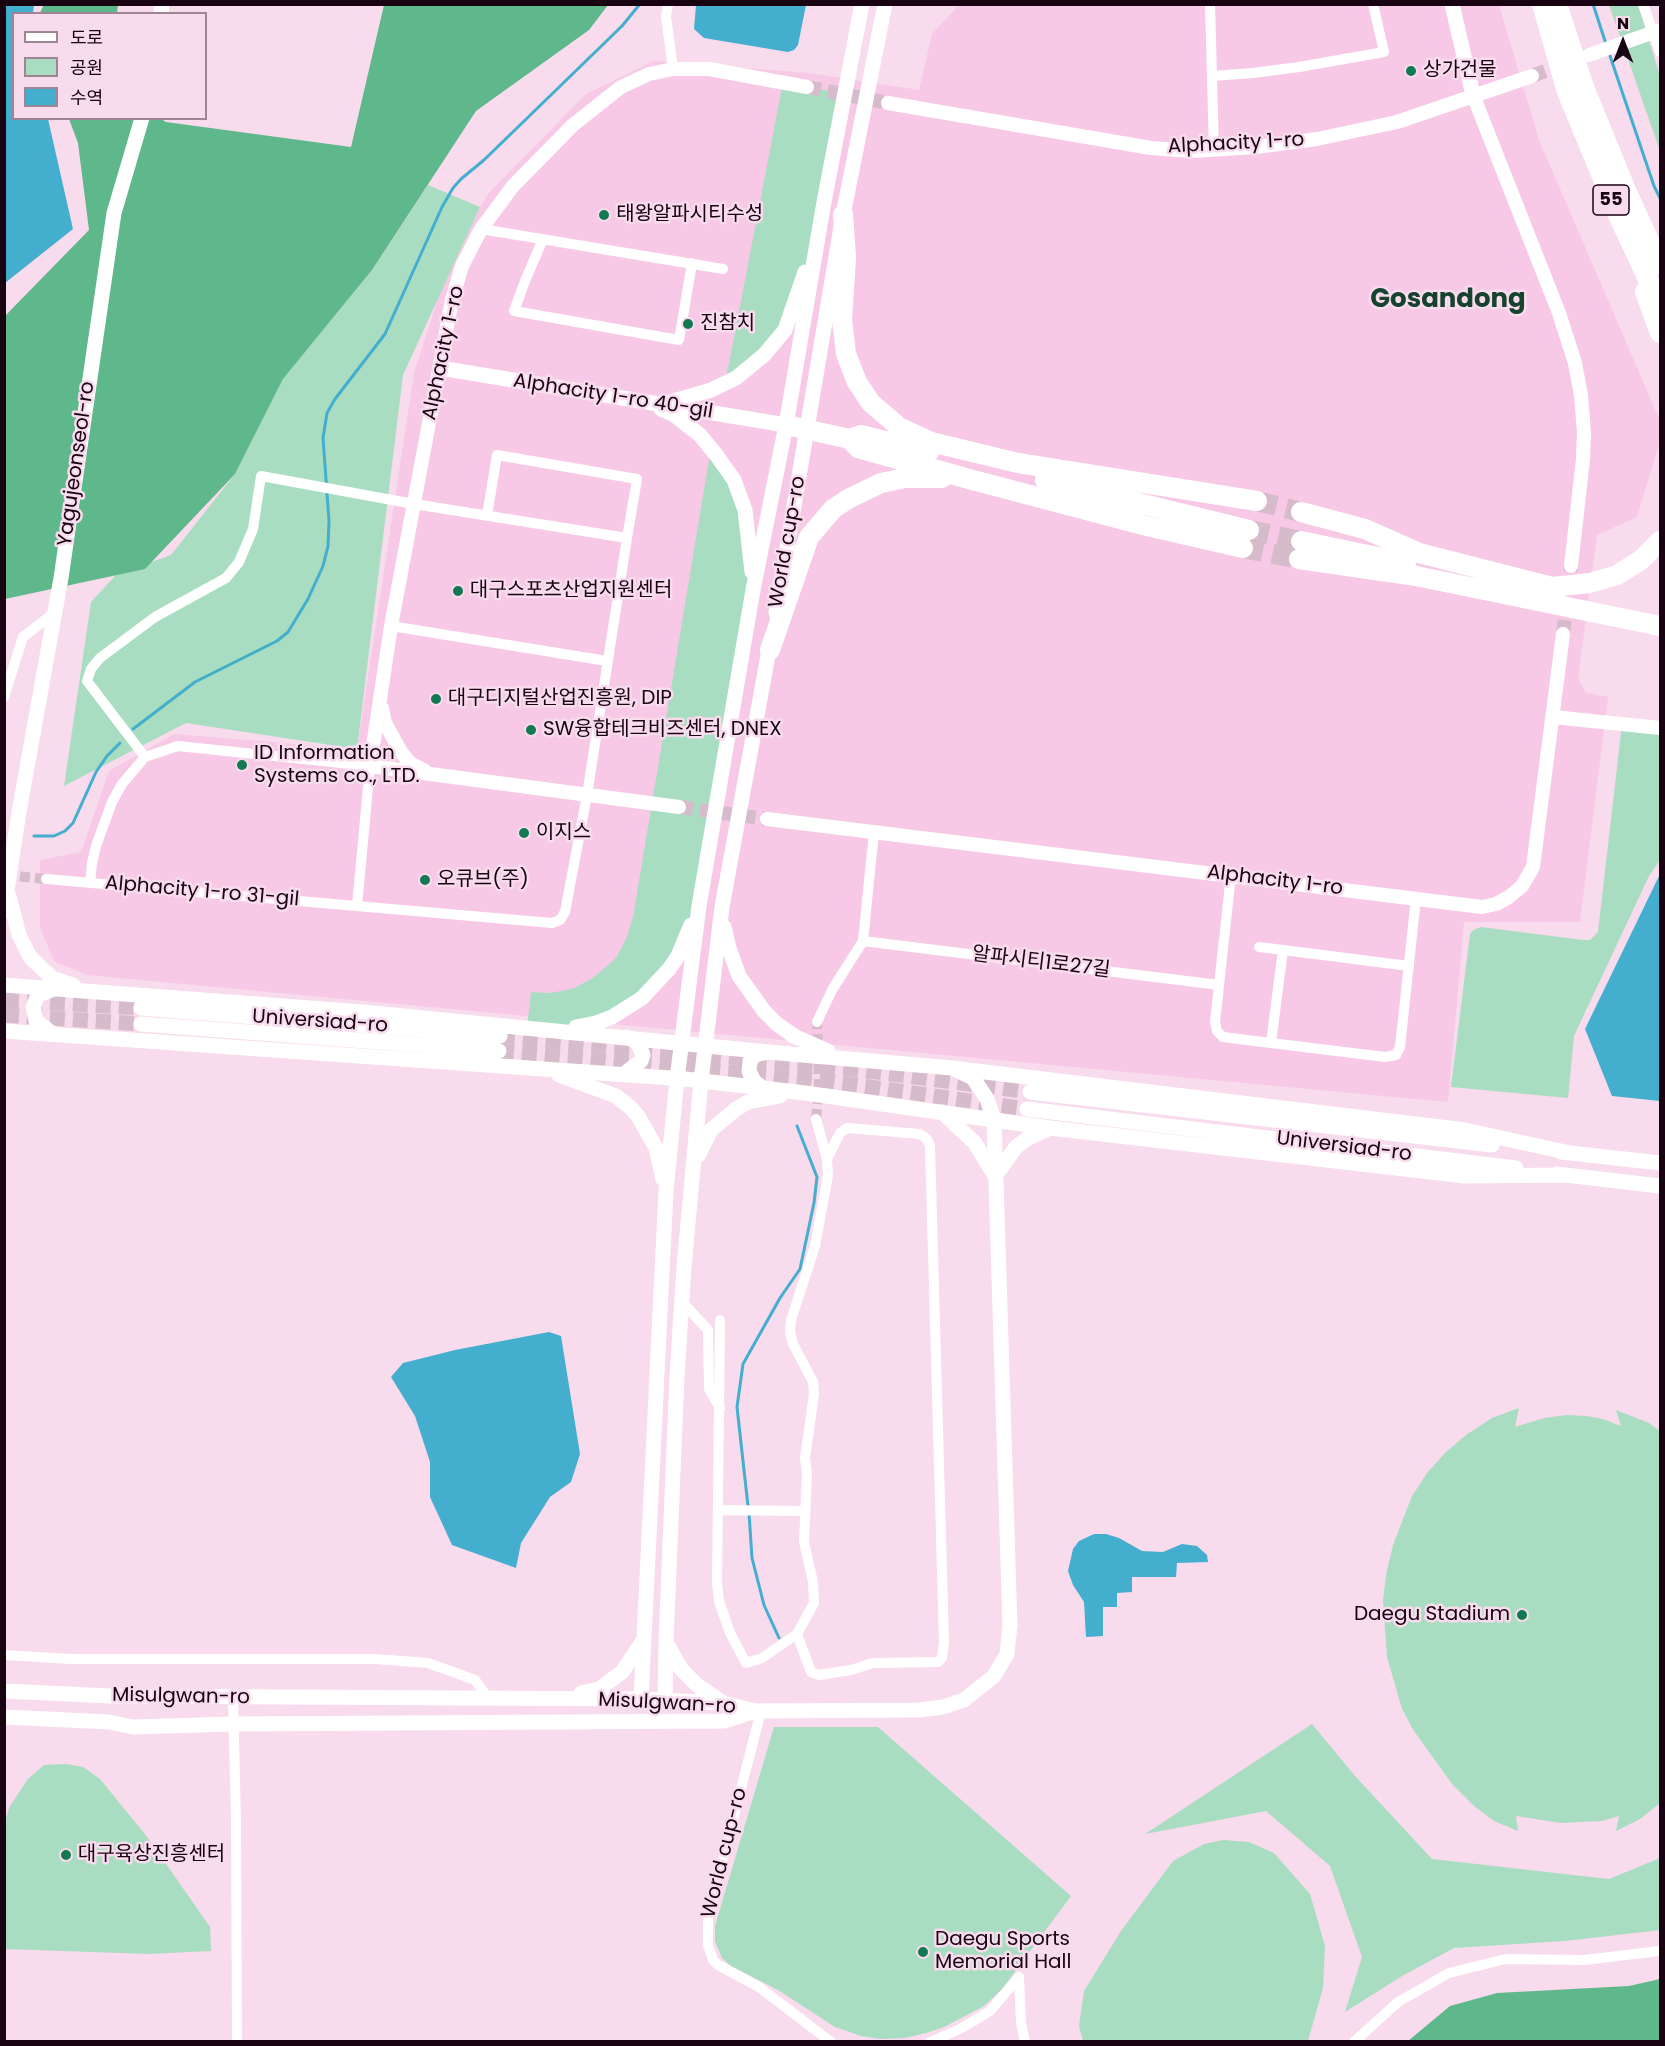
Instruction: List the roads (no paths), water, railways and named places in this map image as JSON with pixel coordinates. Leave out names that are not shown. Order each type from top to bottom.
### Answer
[{"type":"highway","name":"55","points":[[1542,4],[1567,92],[1617,213],[1660,305]]},
{"type":"highway","name":"55","points":[[1557,4],[1584,87],[1626,190],[1660,265]]},
{"type":"highway","points":[[1617,213],[1660,333]]},
{"type":"highway","points":[[843,215],[846,257],[842,320],[846,354],[857,382],[872,404],[899,427],[931,442],[1018,463],[1257,501]]},
{"type":"highway","points":[[786,425],[850,439],[861,435],[1246,539],[1147,526],[858,448],[850,439]]},
{"type":"highway","points":[[770,650],[809,537],[833,509],[868,488],[888,481],[905,478],[969,479]]},
{"type":"highway","points":[[1301,512],[1365,529],[1480,579],[1660,626]]},
{"type":"highway","points":[[1549,598],[1617,575],[1641,560],[1660,541]]},
{"type":"highway","points":[[1300,550],[1416,576],[1480,579]]},
{"type":"highway","points":[[1549,598],[1660,617]]},
{"type":"highway","points":[[1549,598],[1660,636]]},
{"type":"main road","name":"World cup-ro","points":[[666,1191],[677,1079],[699,906],[753,590],[786,425],[819,230],[862,4]]},
{"type":"main road","name":"World cup-ro","points":[[665,1701],[666,1642],[687,1318],[683,1298],[701,1081],[722,907],[770,650],[843,215],[885,4]]},
{"type":"main road","points":[[1452,4],[1473,95]]},
{"type":"main road","name":"Yagujeonseol-ro","points":[[6,893],[54,613],[114,213],[141,120]]},
{"type":"main road","points":[[650,404],[673,402],[711,390],[736,378],[764,355],[785,330],[819,230]]},
{"type":"main road","name":"Alphacity 1-ro 40-gil","points":[[440,368],[786,425]]},
{"type":"main road","points":[[650,404],[673,414],[700,435],[734,480],[745,510],[753,590]]},
{"type":"main road","points":[[4,911],[6,893]]},
{"type":"main road","points":[[6,893],[19,935],[30,957],[52,978],[90,992]]},
{"type":"main road","points":[[545,1029],[571,1028],[596,1023],[626,1009],[642,998],[660,980],[678,956],[699,906]]},
{"type":"main road","points":[[722,907],[724,930],[734,964],[756,1000],[777,1024],[794,1036],[845,1058]]},
{"type":"main road","points":[[4,985],[363,1012],[952,1068],[1465,1130],[1570,1153]]},
{"type":"main road","points":[[54,990],[38,995],[33,1007],[36,1022],[54,1035]]},
{"type":"main road","name":"Universiad-ro","points":[[141,1008],[499,1043],[141,1024]]},
{"type":"main road","points":[[4,1031],[701,1081],[806,1093],[1050,1128],[1465,1176],[1565,1175]]},
{"type":"main road","points":[[624,1074],[641,1061],[643,1055],[638,1043],[627,1037]]},
{"type":"main road","points":[[764,1089],[754,1081],[749,1071],[750,1061],[755,1055],[768,1052]]},
{"type":"main road","points":[[758,1711],[919,1710],[943,1707],[964,1700],[981,1687],[994,1676],[1006,1654],[1010,1625],[994,1119],[987,1099],[973,1078],[952,1068]]},
{"type":"main road","points":[[545,1070],[616,1096],[630,1107],[638,1116],[656,1148],[666,1191],[641,1700]]},
{"type":"main road","name":"Universiad-ro","points":[[1030,1092],[1660,1163]]},
{"type":"main road","points":[[693,1167],[711,1130],[736,1108],[756,1100],[806,1093]]},
{"type":"main road","name":"Universiad-ro","points":[[1027,1109],[1660,1186]]},
{"type":"main road","points":[[942,1112],[975,1143],[995,1176]]},
{"type":"main road","points":[[995,1176],[1016,1147],[1050,1128]]},
{"type":"main road","points":[[525,1699],[568,1695],[598,1689],[622,1672],[643,1641]]},
{"type":"main road","points":[[666,1642],[681,1669],[697,1685],[723,1703]]},
{"type":"main road","name":"Misulgwan-ro","points":[[4,1691],[110,1696],[641,1700],[723,1703],[758,1711]]},
{"type":"main road","name":"Misulgwan-ro","points":[[4,1717],[109,1722],[133,1727],[233,1724],[724,1722],[758,1711]]},
{"type":"street","points":[[668,4],[666,16],[673,69]]},
{"type":"street","points":[[1210,4],[1214,150]]},
{"type":"street","points":[[1212,76],[1299,67],[1384,52],[1373,4]]},
{"type":"street","points":[[1643,4],[1656,31],[1660,52]]},
{"type":"street","points":[[1589,56],[1656,31]]},
{"type":"street","name":"Alphacity 1-ro","points":[[370,766],[379,697],[452,300],[462,266],[481,229],[513,186],[573,125],[621,87],[649,74],[673,69],[709,69],[807,87]]},
{"type":"street","name":"Alphacity 1-ro","points":[[888,103],[1151,148],[1214,150],[1329,137],[1397,122],[1532,76]]},
{"type":"street","points":[[1473,95],[1559,312],[1575,363],[1581,395],[1584,433],[1571,566]]},
{"type":"street","points":[[481,229],[723,269]]},
{"type":"street","points":[[543,239],[514,311],[679,340],[692,263]]},
{"type":"street","points":[[487,515],[497,455],[637,479],[587,795]]},
{"type":"street","points":[[145,757],[87,681],[91,669],[100,658],[155,617],[226,578],[239,562],[253,529],[261,476],[414,504],[627,538]]},
{"type":"street","points":[[4,697],[23,637],[54,613]]},
{"type":"street","points":[[392,626],[607,661]]},
{"type":"street","name":"Alphacity 1-ro","points":[[767,819],[1483,906],[1496,904],[1522,886],[1533,867],[1563,634]]},
{"type":"street","points":[[379,697],[385,723],[401,752],[411,763],[432,775]]},
{"type":"street","points":[[1553,717],[1660,728]]},
{"type":"street","points":[[90,883],[96,846],[112,802],[122,784],[145,757],[178,746],[370,766],[679,807]]},
{"type":"street","points":[[357,906],[370,766]]},
{"type":"street","name":"Alphacity 1-ro 31-gil","points":[[46,879],[552,923],[560,920],[565,912],[587,795]]},
{"type":"street","points":[[817,1022],[832,990],[863,941],[874,832]]},
{"type":"street","points":[[1231,876],[1215,1022],[1217,1031],[1223,1037],[1385,1057],[1396,1055],[1400,1047],[1416,898]]},
{"type":"street","name":"알파시티1로27길","points":[[863,941],[1219,985]]},
{"type":"street","points":[[1259,947],[1409,966]]},
{"type":"street","points":[[1271,1043],[1283,950]]},
{"type":"street","points":[[720,1320],[717,1584],[719,1601],[730,1633],[746,1663],[762,1658],[797,1634],[814,1603],[813,1582],[804,1542],[805,1458],[814,1394],[813,1382],[793,1344],[790,1332],[791,1320],[814,1246],[828,1174],[827,1159],[816,1119]]},
{"type":"street","points":[[797,1634],[812,1672],[819,1675],[852,1670],[873,1663],[933,1664],[939,1662],[944,1652],[930,1146],[927,1139],[920,1134],[847,1128],[840,1133],[827,1159]]},
{"type":"street","points":[[687,1318],[708,1330],[709,1389],[720,1408]]},
{"type":"street","points":[[718,1510],[806,1511]]},
{"type":"street","points":[[4,1654],[71,1659],[375,1659],[428,1663],[475,1680],[489,1699]]},
{"type":"street","points":[[233,1697],[237,2042]]},
{"type":"street","name":"World cup-ro","points":[[758,1711],[708,1917],[708,1945],[712,1960],[718,1965],[759,1987],[831,2042]]},
{"type":"street","points":[[1354,2042],[1398,2002],[1449,1974],[1506,1959],[1584,1960],[1660,1951]]},
{"type":"street","points":[[930,2042],[960,2029],[990,2011],[1019,1977],[1021,2023],[1025,2042]]},
{"type":"water","points":[[5,4],[34,5],[33,12],[12,12],[12,120],[48,120],[73,229],[5,283]]},
{"type":"water","points":[[696,5],[806,5],[798,45],[794,50],[788,52],[704,38],[694,29]]},
{"type":"water","points":[[1660,874],[1660,1101],[1612,1096],[1585,1029]]},
{"type":"water","points":[[549,1332],[561,1336],[580,1454],[571,1482],[550,1497],[521,1543],[516,1568],[452,1545],[430,1497],[430,1462],[415,1416],[391,1377],[403,1363],[455,1350]]},
{"type":"water","points":[[1094,1534],[1106,1534],[1119,1538],[1142,1551],[1163,1552],[1182,1544],[1197,1546],[1207,1555],[1208,1562],[1177,1563],[1176,1577],[1132,1577],[1132,1592],[1117,1593],[1117,1607],[1103,1607],[1103,1636],[1086,1637],[1084,1602],[1073,1585],[1068,1571],[1073,1549],[1079,1541]]},
{"type":"waterway","points":[[133,729],[195,682],[277,641],[288,632],[308,599],[323,566],[328,546],[329,521],[323,438],[327,413],[335,399],[385,334],[442,207],[461,179],[484,160],[622,26],[640,4]]},
{"type":"waterway","points":[[1593,4],[1606,44]]},
{"type":"waterway","points":[[1609,53],[1660,198]]},
{"type":"waterway","points":[[34,836],[54,836],[65,831],[73,823],[96,772],[120,743]]},
{"type":"waterway","points":[[748,1506],[737,1407],[743,1364],[780,1298],[800,1269],[814,1203],[817,1177],[797,1126]]},
{"type":"waterway","points":[[749,1513],[752,1558],[764,1605],[779,1638]]},
{"type":"tunnel","points":[[1532,76],[1567,63]]},
{"type":"tunnel","points":[[807,87],[888,103]]},
{"type":"tunnel","points":[[1257,501],[1301,512]]},
{"type":"tunnel","points":[[1249,530],[1301,541]]},
{"type":"tunnel","points":[[1243,548],[1299,559]]},
{"type":"tunnel","points":[[1563,634],[1571,566]]},
{"type":"tunnel","points":[[679,807],[767,819]]},
{"type":"tunnel","points":[[5,875],[46,879]]},
{"type":"tunnel","points":[[4,1000],[141,1008]]},
{"type":"tunnel","points":[[4,1015],[141,1024]]},
{"type":"tunnel","points":[[816,1119],[819,1088],[817,1022]]},
{"type":"tunnel","points":[[500,1036],[822,1065],[1030,1092]]},
{"type":"tunnel","points":[[499,1051],[821,1080],[1027,1109]]},
{"type":"place","name":"상가건물","points":[[1411,71]]},
{"type":"place","name":"태왕알파시티수성","points":[[604,215]]},
{"type":"place","name":"진참치","points":[[688,324]]},
{"type":"place","name":"대구스포츠산업지원센터","points":[[458,591]]},
{"type":"place","name":"대구디지털산업진흥원, DIP","points":[[436,699]]},
{"type":"place","name":"SW융합테크비즈센터, DNEX","points":[[531,730]]},
{"type":"place","name":"ID Information Systems co., LTD.","points":[[242,765]]},
{"type":"place","name":"이지스","points":[[524,833]]},
{"type":"place","name":"오큐브(주)","points":[[425,880]]},
{"type":"place","name":"Daegu Stadium","points":[[1522,1615]]},
{"type":"place","name":"대구육상진흥센터","points":[[66,1855]]},
{"type":"place","name":"Daegu Sports Memorial Hall","points":[[923,1952]]},
{"type":"district","name":"Gosandong","points":[[1448,300]]}]
